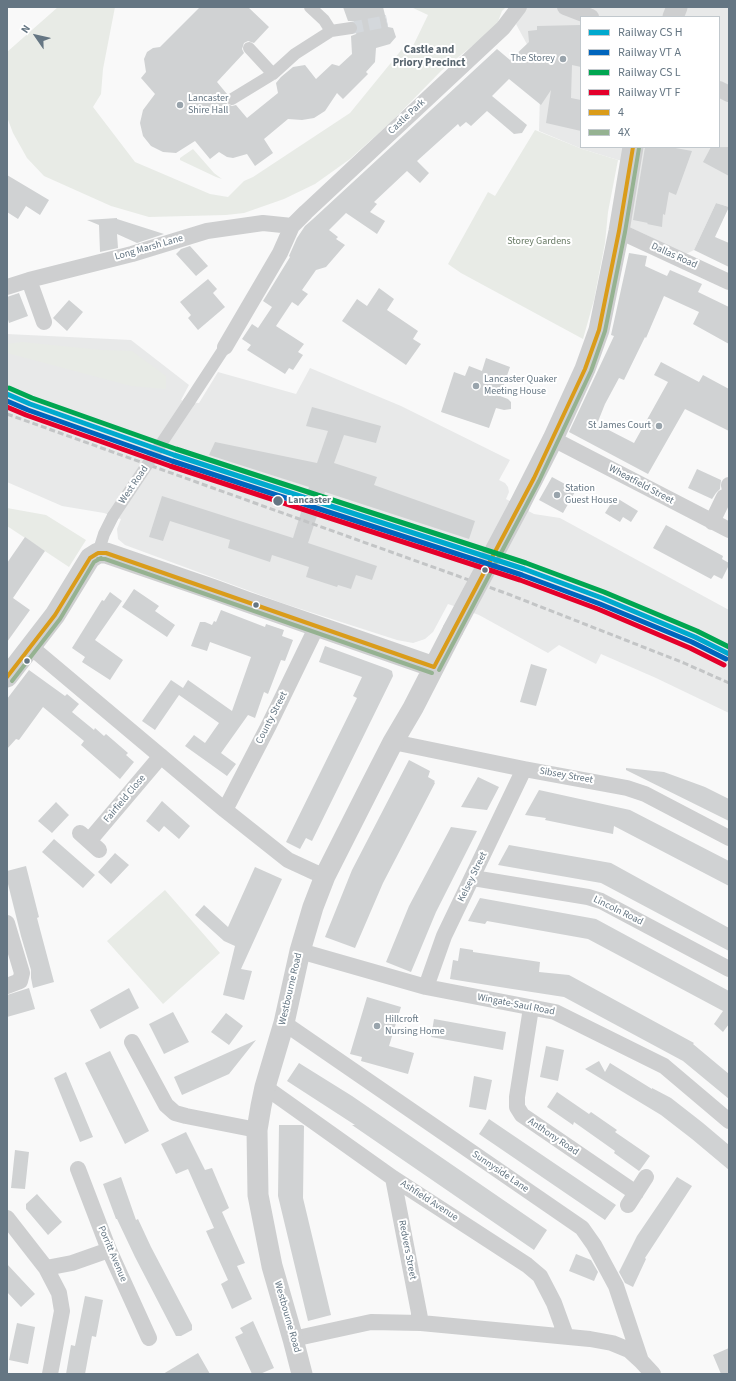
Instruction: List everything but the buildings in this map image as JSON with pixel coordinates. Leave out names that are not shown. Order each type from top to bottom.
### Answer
[{"type":"street","points":[[310,7],[324,20],[332,31]]},
{"type":"street","name":"Castle Park","points":[[292,226],[503,28],[519,7]]},
{"type":"street","points":[[565,7],[588,16]]},
{"type":"street","points":[[232,99],[273,74],[295,54],[332,31],[351,28]]},
{"type":"street","points":[[249,48],[273,74]]},
{"type":"street","points":[[720,90],[729,94]]},
{"type":"street","name":"Westbourne Road","points":[[302,1374],[294,1339],[272,1266],[263,1227],[258,1195],[257,1130],[265,1087],[284,1023],[300,951],[313,907],[325,876],[393,742],[413,708],[520,506],[585,369],[599,330],[619,231],[633,148]]},
{"type":"street","name":"Long Marsh Lane","points":[[7,287],[132,254],[207,231],[263,223],[292,226]]},
{"type":"street","name":"West Road","points":[[7,677],[54,615],[90,558],[98,553],[104,534],[113,516],[224,347],[280,253],[292,226]]},
{"type":"street","name":"Dallas Road","points":[[619,231],[729,282]]},
{"type":"street","points":[[29,280],[44,322]]},
{"type":"street","name":"Wheatfield Street","points":[[553,439],[729,530]]},
{"type":"street","points":[[712,522],[727,489]]},
{"type":"street","points":[[98,553],[106,553],[434,667]]},
{"type":"street","name":"County Street","points":[[225,810],[269,725],[317,626]]},
{"type":"street","points":[[31,646],[225,810],[288,860],[325,876]]},
{"type":"street","name":"Sibsey Street","points":[[393,742],[524,769],[614,785],[645,794],[729,838]]},
{"type":"street","name":"Fairfield Close","points":[[89,841],[161,756]]},
{"type":"street","name":"Kelsey Street","points":[[426,987],[444,936],[524,769]]},
{"type":"street","name":"Lincoln Road","points":[[473,878],[588,897],[601,901],[729,969]]},
{"type":"street","points":[[7,923],[22,973],[20,981],[7,986]]},
{"type":"street","name":"Wingate-Saul Road","points":[[300,951],[426,987],[555,1012],[664,1066],[729,1121]]},
{"type":"street","name":"Anthony Road","points":[[531,1008],[517,1097],[517,1107],[522,1115],[632,1199],[646,1177]]},
{"type":"street","name":"Sunnyside Lane","points":[[284,1023],[582,1228],[594,1245],[616,1286],[641,1361],[653,1374]]},
{"type":"street","points":[[132,1042],[166,1105],[175,1113],[257,1130]]},
{"type":"street","name":"Ashfield Avenue","points":[[265,1087],[393,1178],[527,1265],[540,1276],[554,1302],[566,1336]]},
{"type":"street","name":"Porritt Avenue","points":[[78,1169],[109,1250],[150,1338]]},
{"type":"street","name":"Redvers Street","points":[[393,1178],[421,1323]]},
{"type":"street","points":[[7,1218],[46,1268],[59,1293],[62,1311],[50,1374]]},
{"type":"street","points":[[46,1268],[72,1263],[109,1250]]},
{"type":"street","points":[[294,1339],[370,1322],[421,1323],[566,1336],[612,1343],[629,1350],[641,1361]]},
{"type":"shaded area","points":[[527,7],[729,7],[729,207],[716,203],[694,250],[686,254],[627,226],[636,162],[618,160],[582,149],[539,131],[541,53],[529,48],[516,24]]},
{"type":"shaded area","points":[[7,334],[131,340],[189,385],[181,400],[189,402],[199,403],[218,372],[296,394],[310,368],[401,406],[510,460],[499,480],[505,483],[508,487],[509,492],[506,499],[534,514],[560,518],[729,610],[729,713],[656,678],[601,654],[596,664],[559,645],[548,653],[479,615],[448,604],[433,632],[425,639],[413,643],[397,640],[282,603],[125,545],[118,539],[117,529],[121,519],[104,513],[62,506],[7,482]]},
{"type":"green space","points":[[58,7],[115,7],[103,69],[101,94],[93,107],[135,162],[210,194],[228,197],[244,181],[253,177],[350,113],[403,48],[409,45],[413,46],[428,15],[411,7],[506,7],[502,11],[496,27],[441,71],[391,122],[350,159],[315,184],[284,199],[244,213],[226,215],[149,217],[111,206],[44,176],[27,158],[13,133],[7,117],[7,52]]},
{"type":"green space","name":"Storey Gardens","points":[[535,130],[582,149],[618,160],[608,212],[605,243],[594,300],[583,339],[461,273],[448,264],[488,192],[495,196]]},
{"type":"green space","points":[[193,149],[214,173],[222,179],[180,160],[180,158]]},
{"type":"green space","points":[[22,342],[102,350],[132,351],[166,376],[166,389],[131,386],[7,353],[7,344]]},
{"type":"green space","points":[[7,508],[46,515],[86,540],[69,567],[7,526]]},
{"type":"green space","points":[[165,890],[220,953],[163,1004],[107,941]]},
{"type":"tunnel","points":[[351,28],[387,21]]},
{"type":"railway","points":[[7,414],[508,594],[684,663],[729,683]]},
{"type":"transit line","name":"4","points":[[434,667],[534,478],[585,369],[599,330],[619,231],[633,148]]},
{"type":"transit line","name":"4X","points":[[439,670],[539,481],[591,371],[605,331],[625,232],[639,148]]},
{"type":"transit line","points":[[9,388],[32,398],[176,449],[526,563],[604,592],[697,631],[729,647]]},
{"type":"transit line","points":[[7,394],[30,404],[174,455],[524,569],[602,598],[695,637],[729,654]]},
{"type":"transit line","points":[[7,401],[28,410],[172,461],[522,575],[600,604],[692,642],[726,659]]},
{"type":"transit line","points":[[7,407],[170,466],[520,580],[598,609],[690,648],[724,665]]},
{"type":"transit line","name":"4","points":[[98,553],[106,553],[434,667]]},
{"type":"transit line","name":"4","points":[[7,677],[55,615],[90,558],[98,553]]},
{"type":"transit line","name":"4X","points":[[12,681],[60,619],[94,562],[101,558]]},
{"type":"transit line","name":"4X","points":[[98,559],[105,559],[432,673]]},
{"type":"place","name":"The Storey","points":[[563,59]]},
{"type":"place","name":"Lancaster Shire Hall","points":[[180,105]]},
{"type":"place","name":"Lancaster Quaker Meeting House","points":[[476,386]]},
{"type":"place","name":"St James Court","points":[[659,426]]},
{"type":"place","name":"Station Guest House","points":[[557,495]]},
{"type":"place","name":"Lancaster","points":[[278,501]]},
{"type":"place","name":"Hillcroft Nursing Home","points":[[377,1026]]},
{"type":"district","name":"Castle and Priory Precinct","points":[[429,57]]}]
